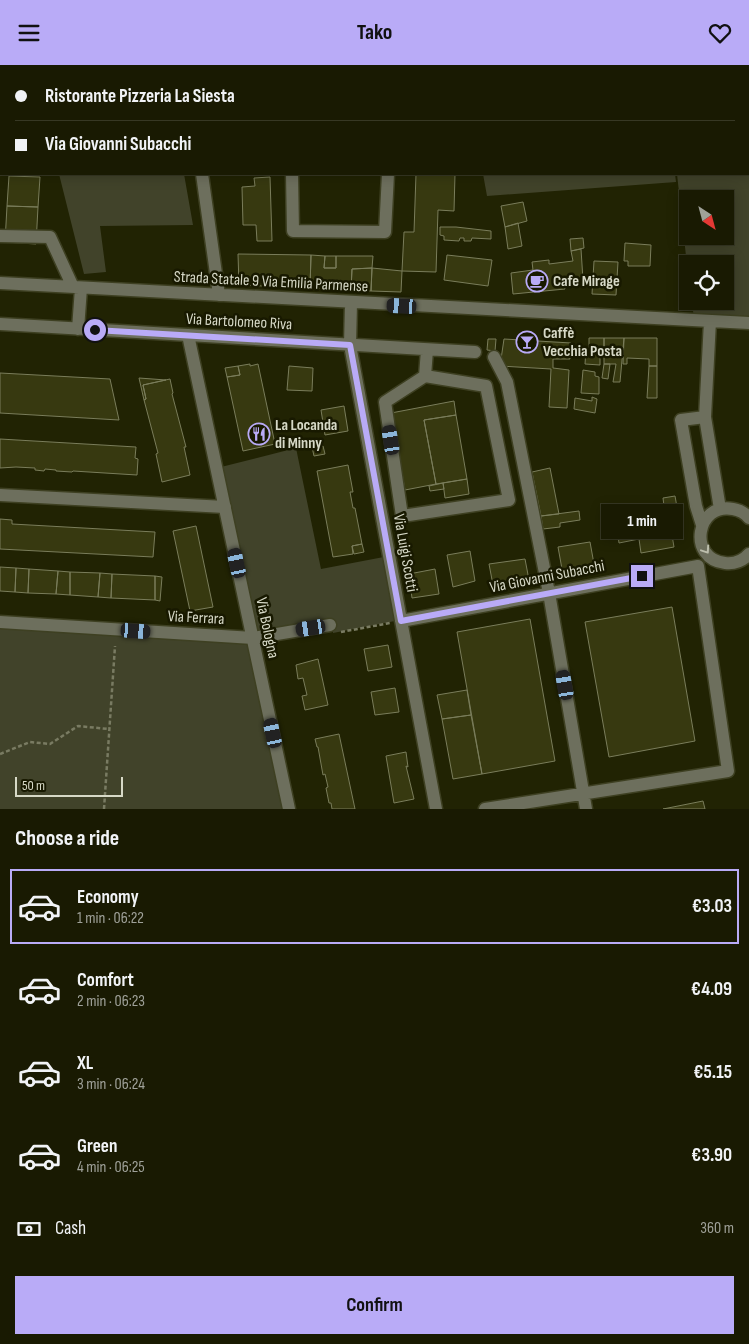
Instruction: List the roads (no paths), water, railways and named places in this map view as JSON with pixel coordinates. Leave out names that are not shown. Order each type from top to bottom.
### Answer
[{"type":"street","points":[[202,175],[219,295]]},
{"type":"street","points":[[292,175],[293,231],[385,232],[388,175]]},
{"type":"street","points":[[0,235],[50,237],[77,288],[78,329]]},
{"type":"street","name":"Strada Statale 9 Via Emilia Parmense","points":[[0,283],[749,323]]},
{"type":"street","name":"Via Luigi Scotti","points":[[351,303],[350,345],[436,809]]},
{"type":"street","points":[[710,321],[705,417],[720,509]]},
{"type":"street","name":"Via Bartolomeo Riva","points":[[0,324],[476,353]]},
{"type":"street","name":"Via Bologna","points":[[188,335],[289,809]]},
{"type":"street","points":[[425,376],[428,350]]},
{"type":"street","points":[[494,357],[507,382],[549,593],[586,809]]},
{"type":"street","points":[[425,376],[486,386],[509,500],[402,516],[385,402],[425,376]]},
{"type":"street","points":[[702,525],[696,506],[681,420],[705,417]]},
{"type":"street","points":[[0,495],[225,507]]},
{"type":"street","points":[[749,518],[738,510],[720,509],[712,513],[702,525],[700,534],[701,544],[705,552],[712,559],[720,563],[730,564],[739,561],[749,554]]},
{"type":"street","name":"Via Giovanni Subacchi","points":[[401,621],[698,566],[728,771],[583,794]]},
{"type":"street","name":"Via Ferrara","points":[[0,623],[253,638],[330,625]]},
{"type":"street","points":[[485,809],[583,794]]},
{"type":"place","name":"Cafe Mirage","points":[[537,281]]},
{"type":"place","name":"Caffè Vecchia Posta","points":[[527,342]]},
{"type":"place","name":"La Locanda di Minny","points":[[259,434]]}]
